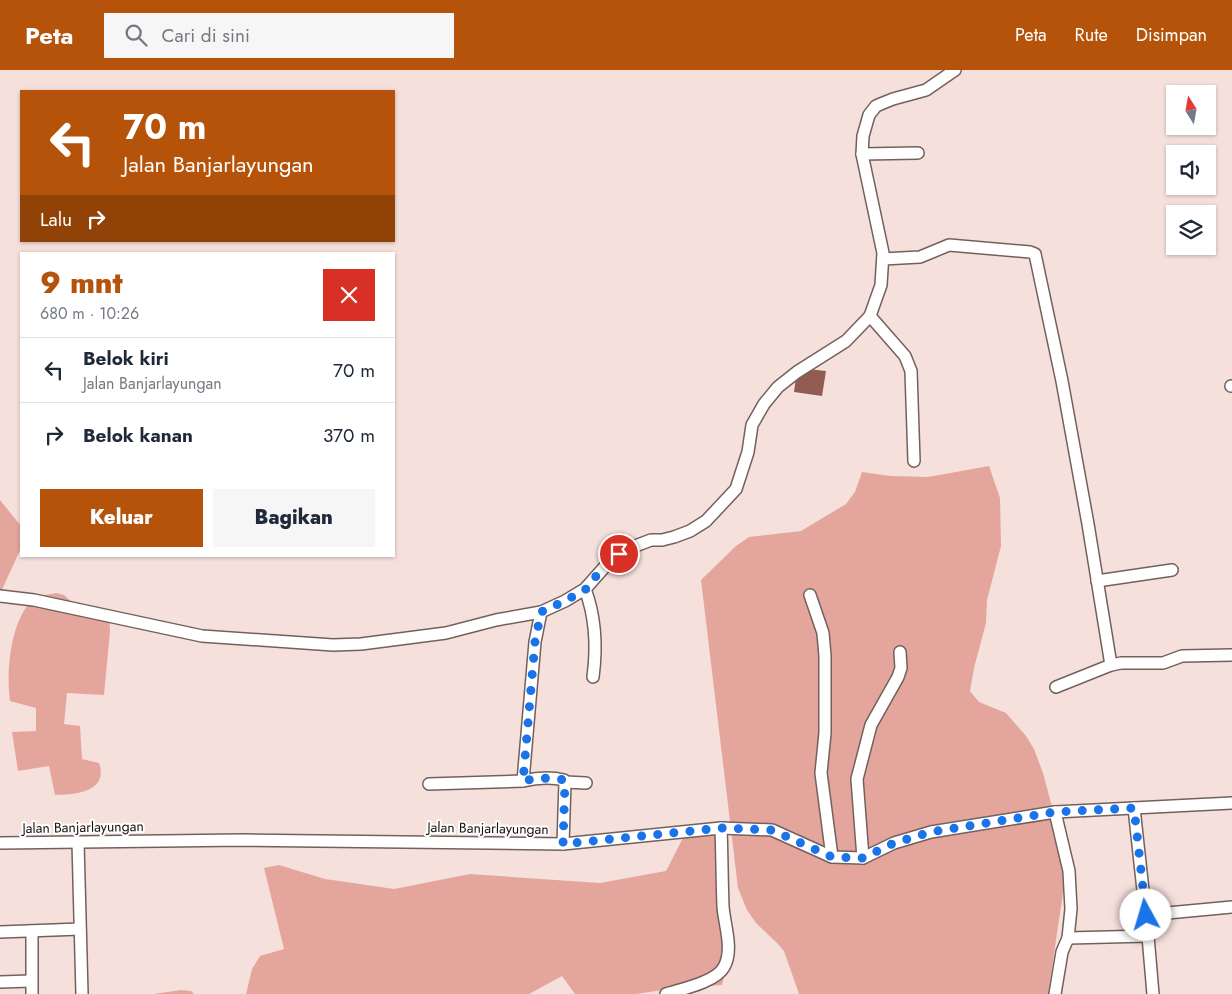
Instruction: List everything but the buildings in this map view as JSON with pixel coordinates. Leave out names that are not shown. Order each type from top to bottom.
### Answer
[{"type":"street","points":[[0,596],[34,600],[202,636],[333,646],[446,633],[496,620],[541,612],[565,601],[586,589],[600,571],[619,554],[641,543],[651,540],[662,540],[690,531],[713,515],[736,489],[748,452],[752,425],[764,404],[778,387],[797,372],[846,341],[870,316],[881,285],[883,253],[862,154],[865,124],[868,115],[876,106],[926,90],[955,70]]},
{"type":"street","points":[[862,154],[918,153]]},
{"type":"street","points":[[883,259],[920,257],[949,245],[1035,254],[1062,381],[1111,665]]},
{"type":"street","points":[[870,316],[904,356],[911,371],[914,461]]},
{"type":"street","points":[[1097,580],[1172,570]]},
{"type":"street","points":[[586,589],[595,635],[596,651],[593,677]]},
{"type":"street","points":[[810,595],[819,616],[825,648],[825,733],[821,773],[832,857]]},
{"type":"street","points":[[523,781],[535,642],[541,612]]},
{"type":"street","points":[[863,858],[857,778],[872,725],[898,677],[900,652]]},
{"type":"street","points":[[1056,687],[1111,665],[1163,663],[1182,656],[1232,656]]},
{"type":"street","points":[[429,784],[523,781],[538,778],[558,778],[565,782],[586,783]]},
{"type":"street","points":[[563,844],[565,782]]},
{"type":"street","name":"Jalan Banjarlayungan","points":[[0,843],[341,840],[563,844],[721,828],[772,830],[832,857],[863,858],[894,843],[931,832],[1055,812],[1232,803]]},
{"type":"street","points":[[1134,808],[1153,994]]},
{"type":"street","points":[[1055,812],[1069,871],[1070,888],[1068,938],[1062,952],[1055,994]]},
{"type":"street","points":[[666,994],[714,978],[724,967],[728,954],[728,940],[723,908],[721,828]]},
{"type":"street","points":[[78,842],[82,994]]},
{"type":"street","points":[[1146,915],[1232,907]]},
{"type":"street","points":[[0,932],[80,929]]},
{"type":"street","points":[[32,931],[32,994]]},
{"type":"street","points":[[1068,938],[1148,936]]},
{"type":"street","points":[[0,982],[31,981]]},
{"type":"shaded area","points":[[989,466],[1000,498],[1001,546],[987,600],[986,623],[970,691],[979,702],[1006,713],[1026,736],[1034,749],[1043,773],[1055,818],[1063,868],[1063,893],[1048,994],[799,994],[784,951],[756,923],[747,910],[738,888],[701,580],[736,546],[749,537],[801,531],[846,504],[855,492],[862,472],[890,476],[928,477]]},
{"type":"shaded area","points":[[0,500],[20,525],[20,550],[0,594]]},
{"type":"shaded area","points":[[56,593],[64,595],[73,603],[109,615],[110,631],[104,695],[67,693],[64,724],[80,726],[82,759],[99,763],[101,773],[99,780],[95,786],[80,793],[55,795],[49,766],[18,771],[12,732],[36,731],[36,708],[10,701],[9,663],[14,635],[24,611],[33,599]]},
{"type":"shaded area","points":[[720,829],[731,947],[722,985],[676,988],[636,994],[575,994],[562,976],[529,994],[246,994],[252,969],[260,956],[284,949],[264,868],[279,865],[325,879],[394,889],[470,874],[600,883],[666,871],[684,836]]},
{"type":"shaded area","points":[[181,990],[191,991],[194,994],[154,994]]},
{"type":"route","points":[[619,554],[600,571],[586,589],[541,612],[535,642],[523,781],[538,778],[558,778],[564,780],[566,784],[563,844],[721,828],[772,830],[832,857],[863,858],[894,843],[931,832],[1055,812],[1134,808],[1146,915]]}]
